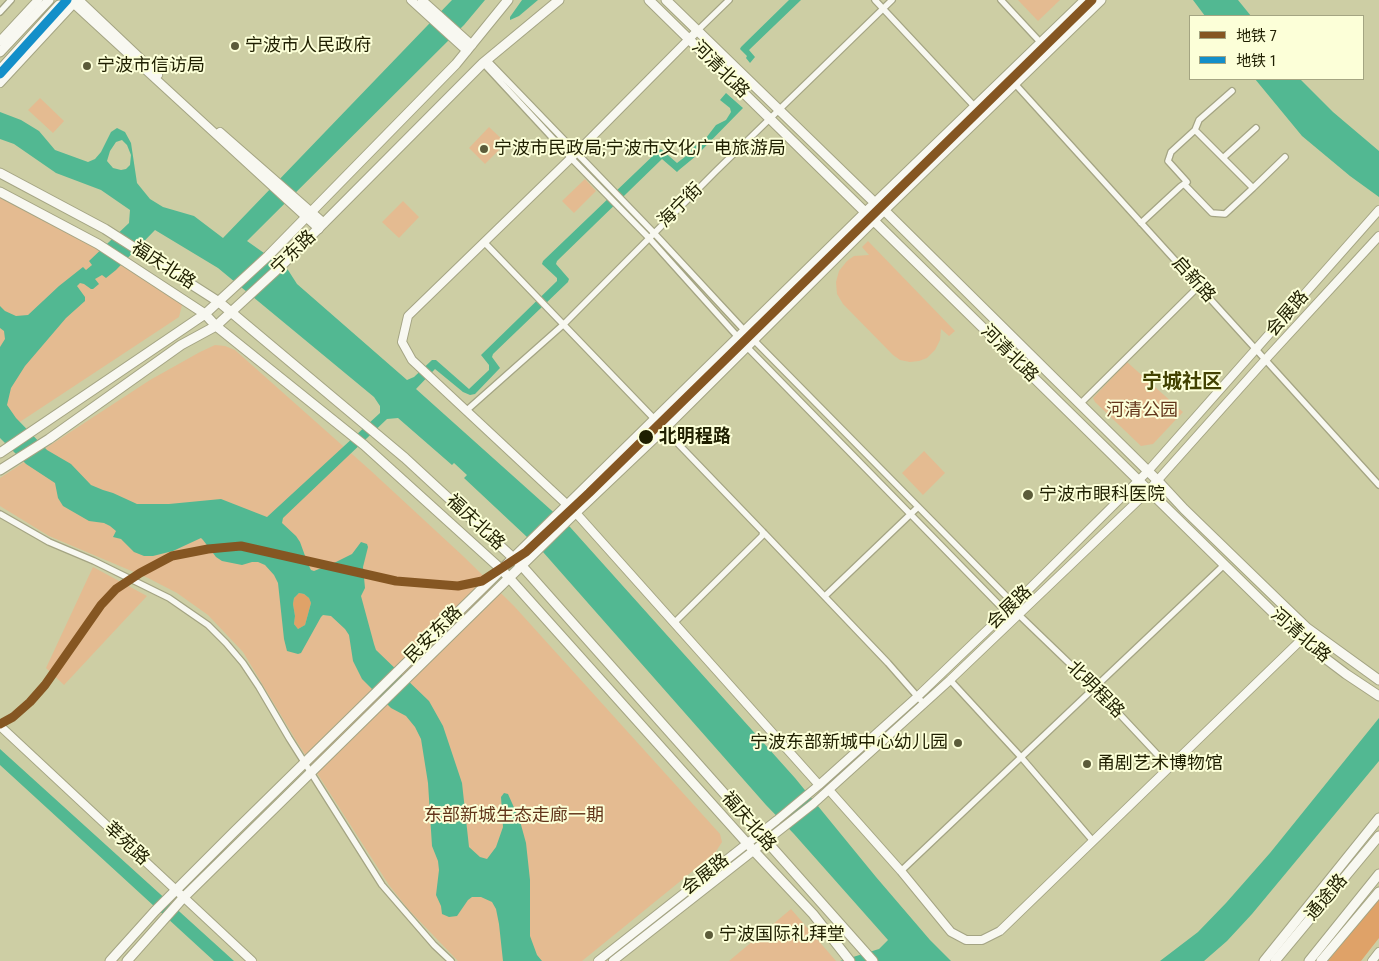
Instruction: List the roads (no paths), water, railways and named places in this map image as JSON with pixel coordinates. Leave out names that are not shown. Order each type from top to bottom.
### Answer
[{"type":"main road","points":[[0,52],[49,0]]},
{"type":"main road","name":"宁东路","points":[[2,452],[205,314],[219,302],[268,256],[456,64],[508,0]]},
{"type":"main road","name":"宁东路","points":[[0,470],[48,439],[181,345],[216,326],[322,226],[485,62],[559,0]]},
{"type":"main road","name":"河清北路","points":[[649,0],[1300,640],[1379,696]]},
{"type":"main road","name":"河清北路","points":[[666,0],[884,210],[1148,471],[1184,509],[1307,628],[1379,680]]},
{"type":"main road","name":"民安东路","points":[[110,961],[172,893],[305,762],[875,203],[1086,0]]},
{"type":"main road","name":"民安东路","points":[[127,961],[180,901],[576,512],[665,428],[873,220],[1101,0]]},
{"type":"main road","points":[[0,70],[59,5]]},
{"type":"main road","name":"福庆北路","points":[[0,173],[105,229],[219,302],[384,439],[522,566],[873,961]]},
{"type":"main road","name":"福庆北路","points":[[0,192],[98,244],[205,314],[216,326],[364,445],[510,578],[754,851],[813,914],[850,961]]},
{"type":"main road","points":[[1264,961],[1379,818]]},
{"type":"main road","name":"通途路","points":[[1275,961],[1379,836]]},
{"type":"main road","name":"通途路","points":[[1309,961],[1379,874]]},
{"type":"main road","points":[[1321,961],[1379,892]]},
{"type":"street","points":[[0,12],[11,0]]},
{"type":"street","points":[[0,41],[38,0]]},
{"type":"street","points":[[411,0],[469,48]]},
{"type":"street","points":[[422,0],[469,48]]},
{"type":"street","points":[[728,0],[408,316],[402,342],[412,360],[576,512],[819,785]]},
{"type":"street","points":[[874,0],[975,107]]},
{"type":"street","name":"海宁街","points":[[467,410],[564,324],[892,0]]},
{"type":"street","points":[[1001,0],[1040,43]]},
{"type":"street","points":[[0,83],[77,1],[322,226]]},
{"type":"street","name":"北明程路","points":[[485,62],[652,235],[741,334],[746,346],[1006,612]]},
{"type":"street","name":"启新路","points":[[1007,76],[1379,485]]},
{"type":"street","points":[[1141,223],[1187,182],[1168,161],[1171,152],[1195,130],[1199,120],[1232,91]]},
{"type":"street","points":[[1223,158],[1256,128]]},
{"type":"street","points":[[1195,130],[1252,188]]},
{"type":"street","points":[[1184,184],[1212,213],[1225,214],[1285,157]]},
{"type":"street","name":"会展路","points":[[598,961],[819,785],[917,697],[1006,612],[1138,482],[1379,210]]},
{"type":"street","name":"会展路","points":[[613,961],[813,804],[950,680],[1158,481],[1265,360],[1379,236]]},
{"type":"street","points":[[484,242],[665,428],[888,663],[924,704]]},
{"type":"street","points":[[1080,404],[1199,286]]},
{"type":"street","name":"北明程路","points":[[741,334],[752,339],[1014,604],[1018,614],[1095,688],[1170,768]]},
{"type":"street","points":[[825,596],[918,507]]},
{"type":"street","points":[[0,514],[49,542],[94,560],[155,590],[189,610],[208,625],[243,663],[382,885],[434,945],[451,961]]},
{"type":"street","points":[[675,622],[762,536],[763,532]]},
{"type":"street","points":[[901,871],[1224,566]]},
{"type":"street","points":[[1006,612],[1018,614]]},
{"type":"street","points":[[829,790],[952,932],[966,940],[982,940],[1000,931],[1300,640]]},
{"type":"street","points":[[950,680],[1021,757],[1094,841]]},
{"type":"street","name":"莘苑路","points":[[0,726],[180,901],[252,961]]},
{"type":"street","points":[[1372,961],[1379,952]]},
{"type":"metro line","name":"1","points":[[0,74],[67,0]]},
{"type":"metro line","name":"7","points":[[0,724],[13,717],[45,685],[101,605],[116,589],[140,573],[172,556],[208,549],[241,546],[396,581],[458,586],[482,581],[526,552],[589,493],[1092,0]]},
{"type":"place","name":"宁波市人民政府","points":[[235,46]]},
{"type":"place","name":"宁波市信访局","points":[[87,66]]},
{"type":"place","name":"宁波市民政局;宁波市文化广电旅游局","points":[[484,149]]},
{"type":"place","name":"北明程路","points":[[646,437]]},
{"type":"place","name":"宁波市眼科医院","points":[[1028,495]]},
{"type":"place","name":"宁波东部新城中心幼儿园","points":[[958,743]]},
{"type":"place","name":"甬剧艺术博物馆","points":[[1087,764]]},
{"type":"place","name":"宁波国际礼拜堂","points":[[709,935]]},
{"type":"district","name":"宁城社区","points":[[1182,383]]},
{"type":"park label","name":"河清公园","points":[[1142,411]]},
{"type":"park label","name":"东部新城生态走廊一期","points":[[514,816]]}]
